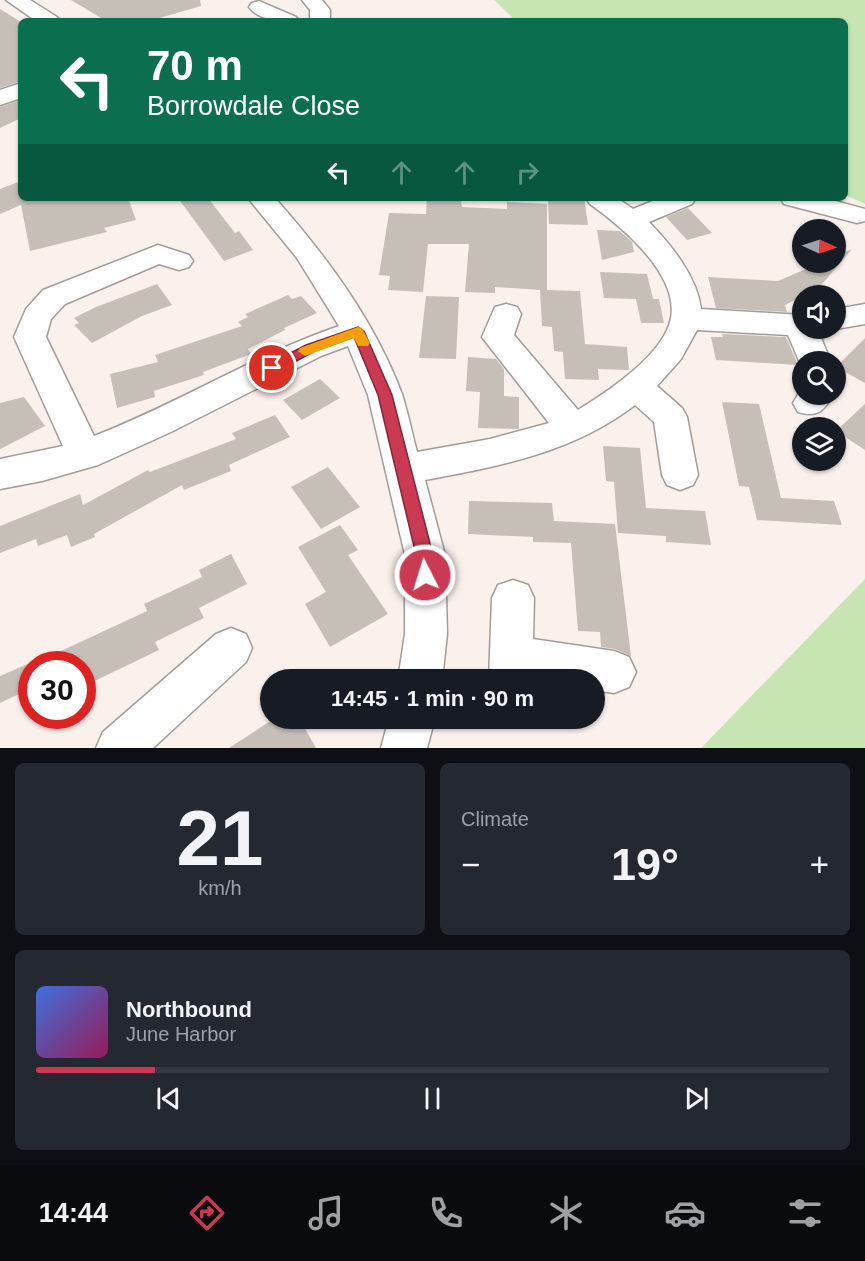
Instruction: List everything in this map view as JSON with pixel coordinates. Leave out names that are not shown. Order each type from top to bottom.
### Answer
[{"type":"street","points":[[16,0],[45,18]]},
{"type":"street","points":[[312,0],[320,10],[320,18]]},
{"type":"street","points":[[259,7],[283,18]]},
{"type":"street","points":[[0,98],[18,91]]},
{"type":"street","points":[[264,201],[308,253],[358,331],[385,395],[425,555],[426,634],[421,669]]},
{"type":"street","points":[[404,469],[498,452],[573,428],[622,399],[670,351],[686,319],[683,294],[671,268],[630,220],[603,201]]},
{"type":"street","points":[[630,220],[676,201]]},
{"type":"street","points":[[804,201],[857,215]]},
{"type":"street","points":[[85,455],[30,337],[37,316],[54,297],[142,260],[158,254],[179,261]]},
{"type":"street","points":[[506,314],[498,337],[573,428]]},
{"type":"street","points":[[686,319],[792,325]]},
{"type":"street","points":[[0,474],[85,455],[213,398],[311,348],[358,331]]},
{"type":"street","points":[[635,386],[670,417],[680,475]]},
{"type":"street","points":[[513,598],[512,668],[614,672]]},
{"type":"street","points":[[118,748],[231,648]]},
{"type":"street","points":[[404,748],[409,729]]},
{"type":"green space","points":[[494,0],[865,0],[865,204],[848,196],[848,18],[513,18]]},
{"type":"green space","points":[[865,579],[865,748],[701,748]]},
{"type":"building","points":[[71,0],[200,0],[201,6],[159,18],[101,18]]},
{"type":"building","points":[[0,9],[18,20],[18,82],[0,88]]},
{"type":"building","points":[[18,101],[18,119],[0,128],[0,107]]},
{"type":"building","points":[[18,182],[18,201],[129,201],[136,220],[104,228],[107,232],[30,251],[21,205],[0,214],[0,189]]},
{"type":"building","points":[[180,201],[210,201],[235,233],[239,231],[253,250],[224,261]]},
{"type":"building","points":[[427,201],[461,201],[462,207],[507,209],[507,202],[547,204],[547,290],[580,291],[585,344],[627,347],[629,370],[598,369],[599,380],[565,379],[563,352],[554,351],[552,327],[542,326],[540,290],[495,287],[495,293],[465,292],[469,244],[428,244],[423,292],[388,290],[390,276],[379,275],[389,213],[426,214]]},
{"type":"building","points":[[548,201],[584,201],[588,225],[549,224]]},
{"type":"building","points":[[688,208],[712,233],[687,240],[666,217]]},
{"type":"building","points":[[597,230],[620,231],[632,242],[634,252],[602,260]]},
{"type":"building","points":[[600,272],[647,274],[653,299],[659,299],[664,323],[641,323],[636,299],[604,298]]},
{"type":"building","points":[[797,273],[832,273],[821,285],[792,285],[792,302],[785,305],[787,312],[716,308],[708,277],[778,281]]},
{"type":"building","points":[[157,284],[172,305],[142,316],[92,343],[74,325],[79,323],[74,318],[96,307]]},
{"type":"building","points":[[288,295],[292,299],[301,296],[317,313],[284,328],[285,330],[248,349],[251,354],[203,372],[204,375],[154,391],[155,397],[117,408],[110,374],[158,362],[155,355],[242,326],[238,322],[248,317],[245,314]]},
{"type":"building","points":[[426,296],[459,297],[456,359],[419,358]]},
{"type":"building","points":[[722,334],[786,337],[792,351],[792,365],[716,360],[711,337],[723,337]]},
{"type":"building","points":[[865,338],[865,383],[846,373],[846,357]]},
{"type":"building","points":[[468,357],[496,359],[504,369],[504,396],[519,397],[519,429],[478,428],[480,392],[466,391]]},
{"type":"building","points":[[320,379],[340,398],[302,420],[283,400]]},
{"type":"building","points":[[24,397],[45,426],[0,449],[0,403]]},
{"type":"building","points":[[722,402],[759,404],[781,498],[834,501],[842,525],[757,520],[749,487],[739,486]]},
{"type":"building","points":[[865,404],[865,450],[846,438],[846,422]]},
{"type":"building","points":[[275,415],[290,437],[229,465],[231,471],[184,490],[182,485],[94,534],[95,537],[71,547],[67,535],[38,546],[36,539],[0,553],[0,526],[80,494],[83,505],[148,470],[150,472],[236,439],[232,433]]},
{"type":"building","points":[[603,446],[640,448],[646,508],[705,511],[711,545],[666,542],[666,536],[618,533],[614,482],[606,481]]},
{"type":"building","points":[[328,467],[360,507],[321,529],[291,487]]},
{"type":"building","points":[[469,501],[552,503],[554,521],[615,524],[631,656],[615,649],[601,647],[600,632],[578,631],[571,543],[533,542],[533,537],[468,534]]},
{"type":"building","points":[[340,525],[358,550],[348,555],[388,614],[330,647],[305,604],[326,592],[298,547]]},
{"type":"building","points":[[231,554],[247,584],[199,608],[204,618],[155,642],[159,650],[96,680],[96,651],[61,651],[147,611],[144,604],[202,577],[199,570]]},
{"type":"building","points":[[18,668],[18,695],[0,703],[0,676]]},
{"type":"building","points":[[260,728],[305,729],[316,748],[229,748]]},
{"type":"slow traffic","points":[[305,351],[358,331],[363,343]]},
{"type":"route","points":[[272,368],[311,348],[358,331],[385,395],[425,555],[425,575]]}]
